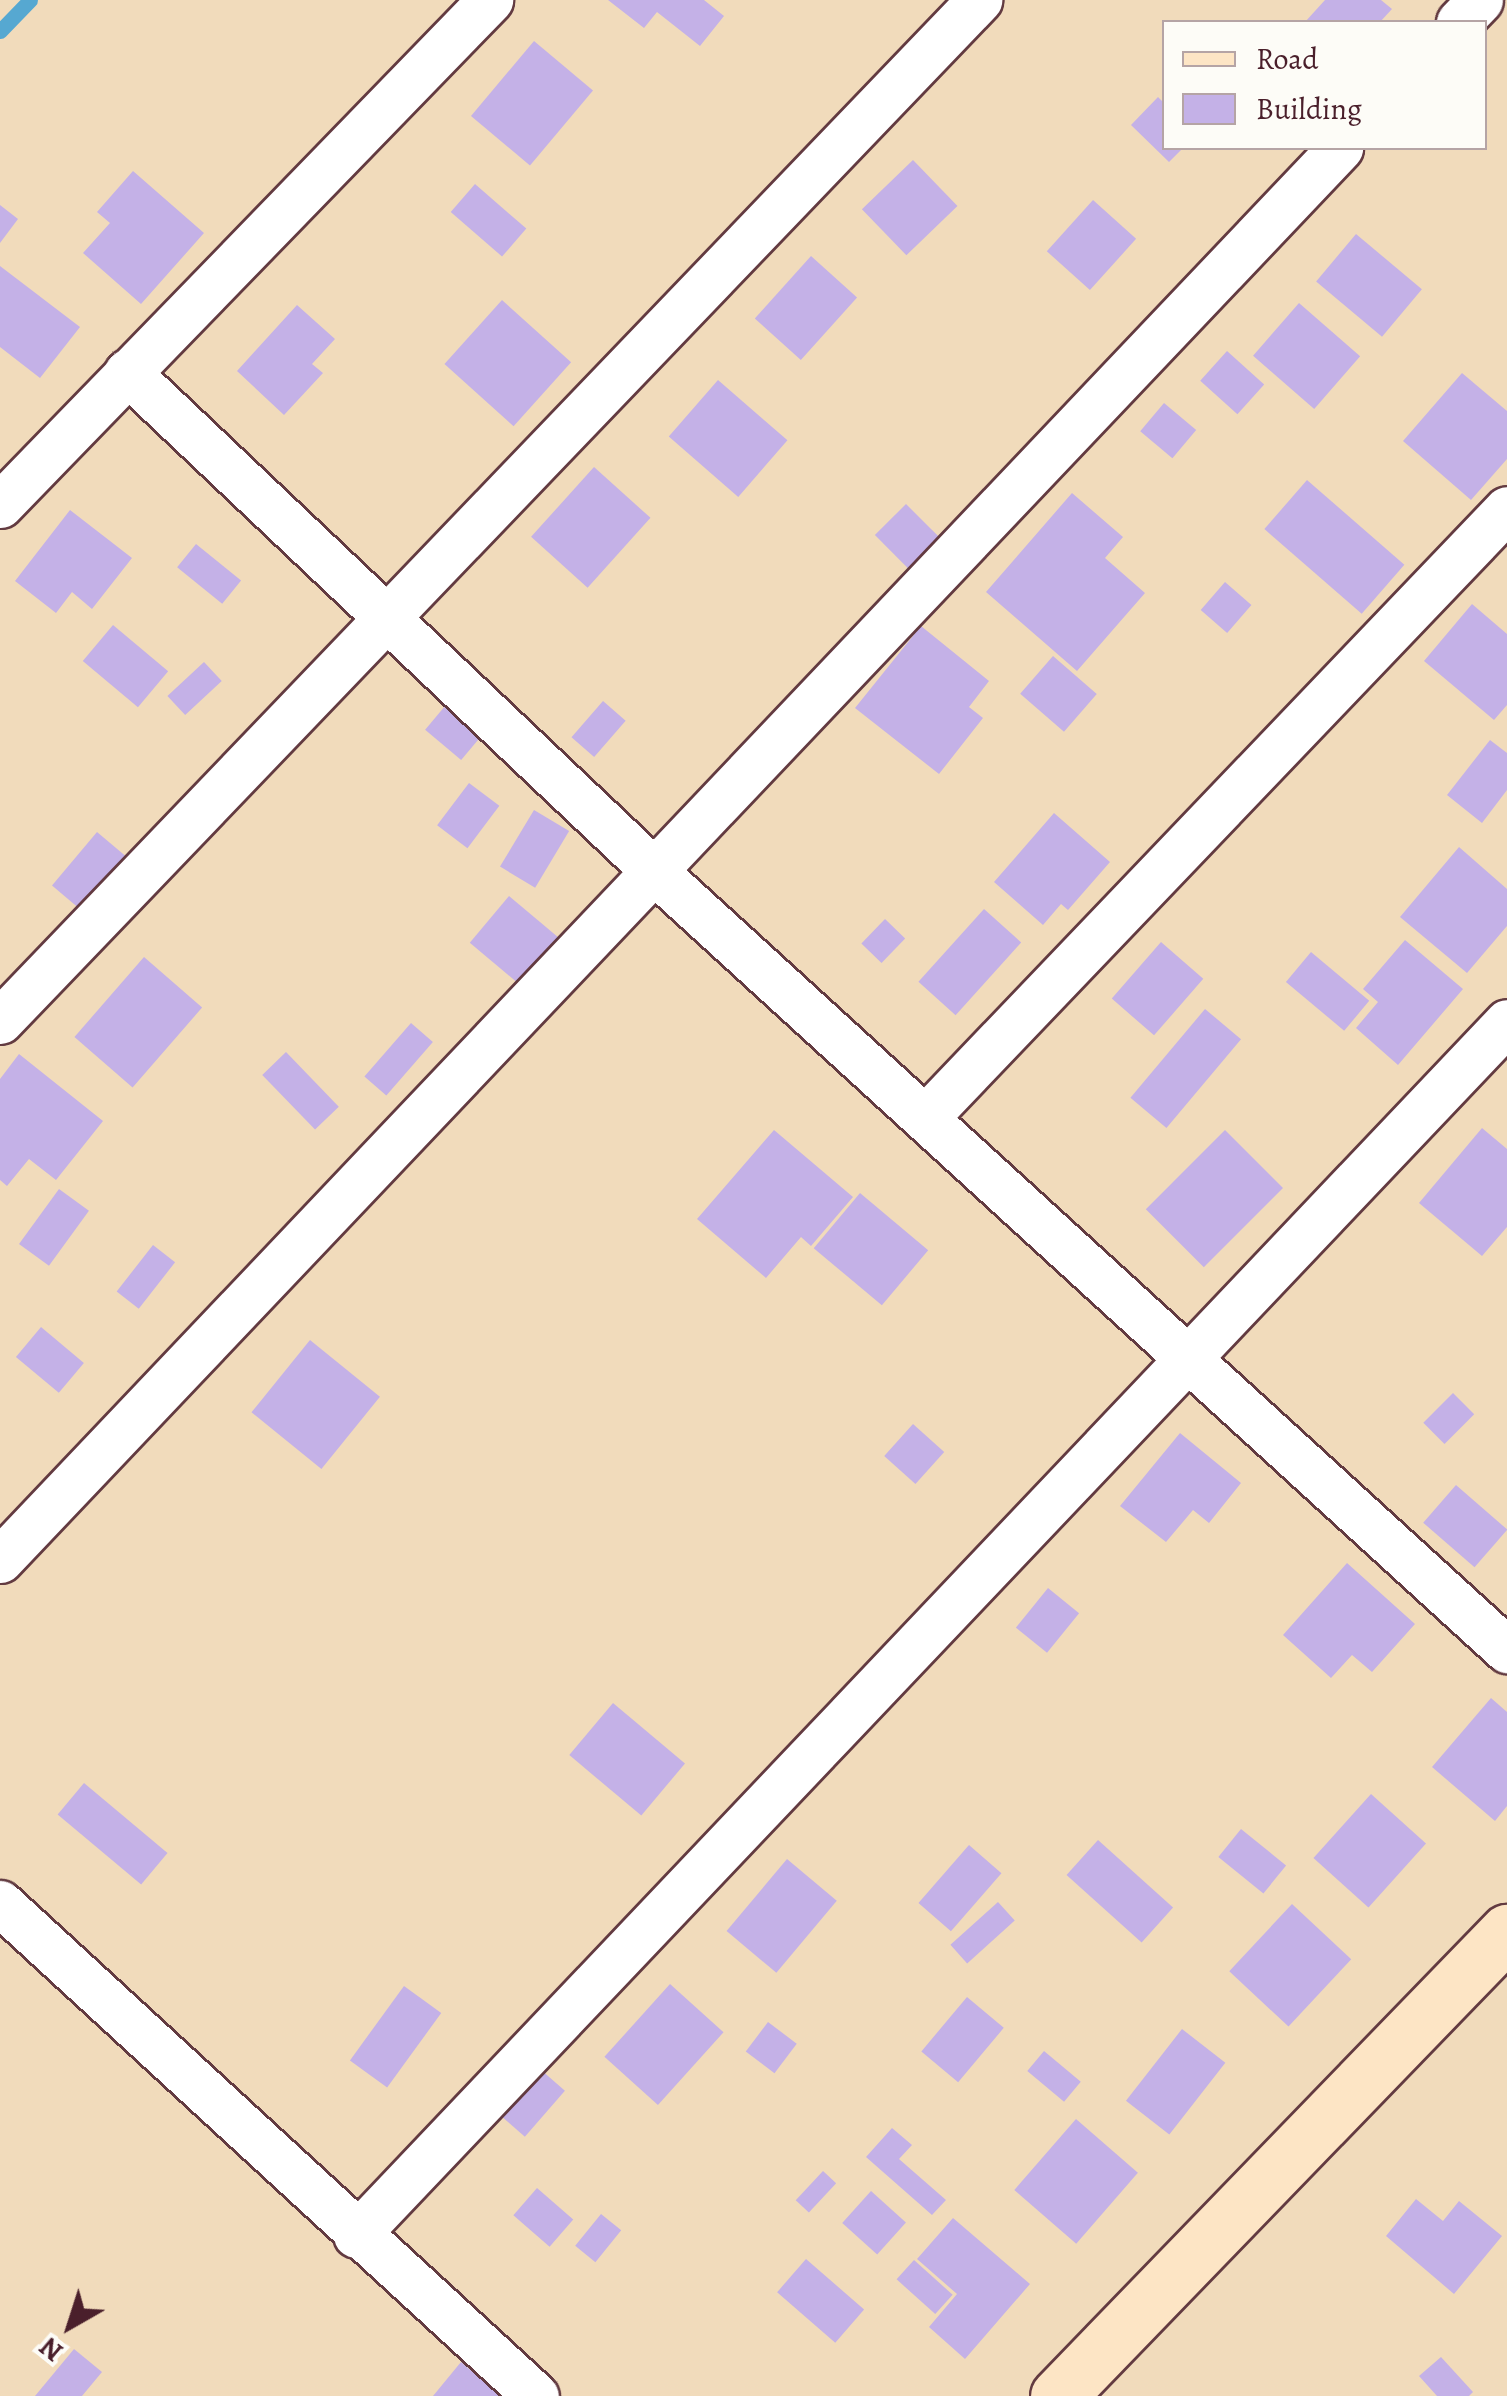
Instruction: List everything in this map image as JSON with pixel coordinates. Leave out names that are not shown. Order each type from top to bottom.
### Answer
[{"type":"main road","points":[[1058,2396],[1507,1932]]},
{"type":"street","points":[[0,505],[490,0]]},
{"type":"street","points":[[0,1020],[978,0]]},
{"type":"street","points":[[1461,20],[1480,0]]},
{"type":"street","points":[[0,1560],[1338,150]]},
{"type":"street","points":[[127,372],[653,870],[1507,1650]]},
{"type":"street","points":[[925,1118],[1507,510]]},
{"type":"street","points":[[356,2235],[1507,1022]]},
{"type":"street","points":[[0,1903],[356,2235],[536,2396]]},
{"type":"building","points":[[608,0],[704,0],[724,16],[700,46],[657,12],[644,28]]},
{"type":"building","points":[[1325,0],[1381,0],[1392,9],[1382,20],[1307,20]]},
{"type":"building","points":[[534,41],[593,90],[530,166],[471,116]]},
{"type":"building","points":[[1158,97],[1162,101],[1162,150],[1181,150],[1169,162],[1131,125]]},
{"type":"building","points":[[913,160],[957,206],[906,255],[862,209]]},
{"type":"building","points":[[133,171],[204,233],[141,304],[83,253],[110,223],[97,212]]},
{"type":"building","points":[[475,184],[526,229],[502,257],[451,212]]},
{"type":"building","points":[[1093,200],[1136,239],[1090,290],[1047,251]]},
{"type":"building","points":[[0,205],[18,219],[0,243]]},
{"type":"building","points":[[1356,234],[1422,289],[1382,337],[1316,281]]},
{"type":"building","points":[[811,256],[857,297],[801,360],[755,318]]},
{"type":"building","points":[[0,266],[80,327],[40,378],[0,347]]},
{"type":"building","points":[[502,300],[571,362],[514,426],[444,364]]},
{"type":"building","points":[[1299,303],[1360,356],[1314,409],[1253,356]]},
{"type":"building","points":[[297,305],[335,339],[312,364],[323,373],[284,415],[237,371]]},
{"type":"building","points":[[1227,351],[1264,384],[1237,414],[1200,381]]},
{"type":"building","points":[[1462,373],[1507,411],[1507,459],[1471,500],[1403,441]]},
{"type":"building","points":[[718,380],[787,440],[738,497],[669,437]]},
{"type":"building","points":[[1164,403],[1196,430],[1172,458],[1140,431]]},
{"type":"building","points":[[594,467],[650,518],[588,588],[531,537]]},
{"type":"building","points":[[1307,480],[1404,565],[1362,614],[1264,529]]},
{"type":"building","points":[[1072,493],[1123,537],[1105,558],[1145,593],[1077,671],[986,592]]},
{"type":"building","points":[[906,504],[942,540],[911,571],[875,535]]},
{"type":"building","points":[[70,510],[132,558],[92,609],[72,592],[56,613],[15,581]]},
{"type":"building","points":[[196,544],[241,581],[222,604],[177,567]]},
{"type":"building","points":[[1225,582],[1251,605],[1227,633],[1201,610]]},
{"type":"building","points":[[1472,604],[1507,634],[1507,705],[1494,720],[1424,661]]},
{"type":"building","points":[[113,625],[168,671],[138,707],[83,661]]},
{"type":"building","points":[[921,626],[989,681],[969,707],[983,718],[939,774],[855,708]]},
{"type":"building","points":[[1053,656],[1097,694],[1064,732],[1020,694]]},
{"type":"building","points":[[204,662],[222,681],[185,715],[167,696]]},
{"type":"building","points":[[456,693],[492,723],[461,760],[425,730]]},
{"type":"building","points":[[603,701],[626,721],[594,757],[572,737]]},
{"type":"building","points":[[1490,740],[1507,753],[1507,790],[1482,823],[1447,795]]},
{"type":"building","points":[[469,783],[499,806],[467,848],[437,825]]},
{"type":"building","points":[[534,810],[569,831],[535,888],[500,867]]},
{"type":"building","points":[[1054,813],[1110,862],[1068,910],[1061,904],[1043,925],[994,882]]},
{"type":"building","points":[[97,832],[130,860],[85,913],[52,886]]},
{"type":"building","points":[[1459,847],[1507,889],[1507,926],[1467,973],[1400,917]]},
{"type":"building","points":[[509,896],[563,941],[523,988],[470,943]]},
{"type":"building","points":[[984,909],[1021,942],[956,1015],[918,982]]},
{"type":"building","points":[[885,919],[905,938],[882,963],[861,943]]},
{"type":"building","points":[[1405,940],[1463,989],[1398,1065],[1356,1028],[1378,1002],[1363,989]]},
{"type":"building","points":[[1161,942],[1203,979],[1154,1035],[1112,999]]},
{"type":"building","points":[[1311,952],[1369,1001],[1344,1031],[1286,982]]},
{"type":"building","points":[[144,957],[202,1008],[133,1088],[74,1037]]},
{"type":"building","points":[[1205,1009],[1241,1039],[1166,1128],[1130,1098]]},
{"type":"building","points":[[411,1023],[433,1042],[386,1096],[364,1077]]},
{"type":"building","points":[[286,1052],[339,1107],[315,1130],[262,1075]]},
{"type":"building","points":[[19,1054],[103,1121],[56,1180],[29,1159],[7,1186],[0,1180],[0,1079]]},
{"type":"building","points":[[1482,1128],[1507,1149],[1507,1227],[1482,1256],[1419,1203]]},
{"type":"building","points":[[774,1130],[853,1197],[811,1246],[801,1237],[766,1278],[697,1219]]},
{"type":"building","points":[[1225,1130],[1283,1188],[1204,1267],[1146,1209]]},
{"type":"building","points":[[59,1189],[89,1211],[49,1266],[19,1244]]},
{"type":"building","points":[[860,1193],[928,1250],[882,1305],[814,1248]]},
{"type":"building","points":[[153,1245],[175,1262],[139,1309],[117,1291]]},
{"type":"building","points":[[41,1327],[84,1363],[59,1393],[16,1357]]},
{"type":"building","points":[[310,1340],[380,1397],[321,1469],[251,1412]]},
{"type":"building","points":[[1453,1393],[1474,1414],[1445,1444],[1423,1423]]},
{"type":"building","points":[[913,1424],[944,1452],[915,1484],[884,1456]]},
{"type":"building","points":[[1180,1433],[1241,1483],[1209,1523],[1193,1510],[1166,1542],[1120,1506]]},
{"type":"building","points":[[1456,1485],[1507,1529],[1475,1567],[1423,1523]]},
{"type":"building","points":[[1347,1563],[1415,1624],[1372,1672],[1352,1655],[1331,1678],[1283,1635]]},
{"type":"building","points":[[1048,1588],[1079,1613],[1047,1653],[1016,1628]]},
{"type":"building","points":[[1491,1698],[1507,1712],[1507,1806],[1495,1821],[1432,1767]]},
{"type":"building","points":[[613,1703],[685,1763],[641,1816],[569,1755]]},
{"type":"building","points":[[84,1783],[167,1853],[141,1884],[58,1814]]},
{"type":"building","points":[[1371,1794],[1426,1844],[1368,1907],[1313,1858]]},
{"type":"building","points":[[1241,1829],[1286,1866],[1263,1893],[1218,1857]]},
{"type":"building","points":[[1098,1840],[1173,1908],[1142,1943],[1067,1875]]},
{"type":"building","points":[[969,1845],[1001,1873],[951,1931],[918,1903]]},
{"type":"building","points":[[787,1859],[837,1901],[776,1973],[727,1931]]},
{"type":"building","points":[[998,1902],[1015,1921],[967,1963],[950,1945]]},
{"type":"building","points":[[1292,1904],[1351,1959],[1288,2027],[1229,1971]]},
{"type":"building","points":[[670,1984],[724,2032],[658,2105],[604,2057]]},
{"type":"building","points":[[404,1986],[441,2013],[387,2087],[350,2060]]},
{"type":"building","points":[[967,1997],[1004,2028],[958,2082],[921,2051]]},
{"type":"building","points":[[768,2022],[797,2044],[774,2073],[746,2052]]},
{"type":"building","points":[[1182,2029],[1225,2063],[1169,2135],[1126,2101]]},
{"type":"building","points":[[1044,2051],[1081,2082],[1064,2102],[1027,2071]]},
{"type":"building","points":[[540,2069],[565,2091],[525,2137],[500,2115]]},
{"type":"building","points":[[1076,2119],[1138,2173],[1076,2244],[1014,2190]]},
{"type":"building","points":[[892,2128],[912,2145],[899,2159],[946,2200],[932,2215],[866,2157]]},
{"type":"building","points":[[823,2171],[836,2183],[809,2213],[796,2200]]},
{"type":"building","points":[[537,2188],[573,2219],[550,2247],[513,2215]]},
{"type":"building","points":[[871,2191],[906,2222],[877,2254],[842,2223]]},
{"type":"building","points":[[1416,2199],[1443,2221],[1459,2201],[1502,2236],[1454,2294],[1386,2236]]},
{"type":"building","points":[[601,2214],[621,2230],[595,2262],[575,2246]]},
{"type":"building","points":[[953,2218],[1030,2284],[965,2359],[929,2327],[957,2294],[917,2259]]},
{"type":"building","points":[[806,2259],[864,2310],[835,2343],[777,2292]]},
{"type":"building","points":[[914,2260],[953,2295],[935,2314],[897,2279]]},
{"type":"building","points":[[74,2349],[102,2372],[82,2396],[35,2396]]},
{"type":"building","points":[[1441,2357],[1473,2392],[1469,2396],[1437,2396],[1419,2376]]},
{"type":"building","points":[[461,2362],[501,2396],[433,2396]]},
{"type":"waterway","points":[[0,31],[30,0]]}]
